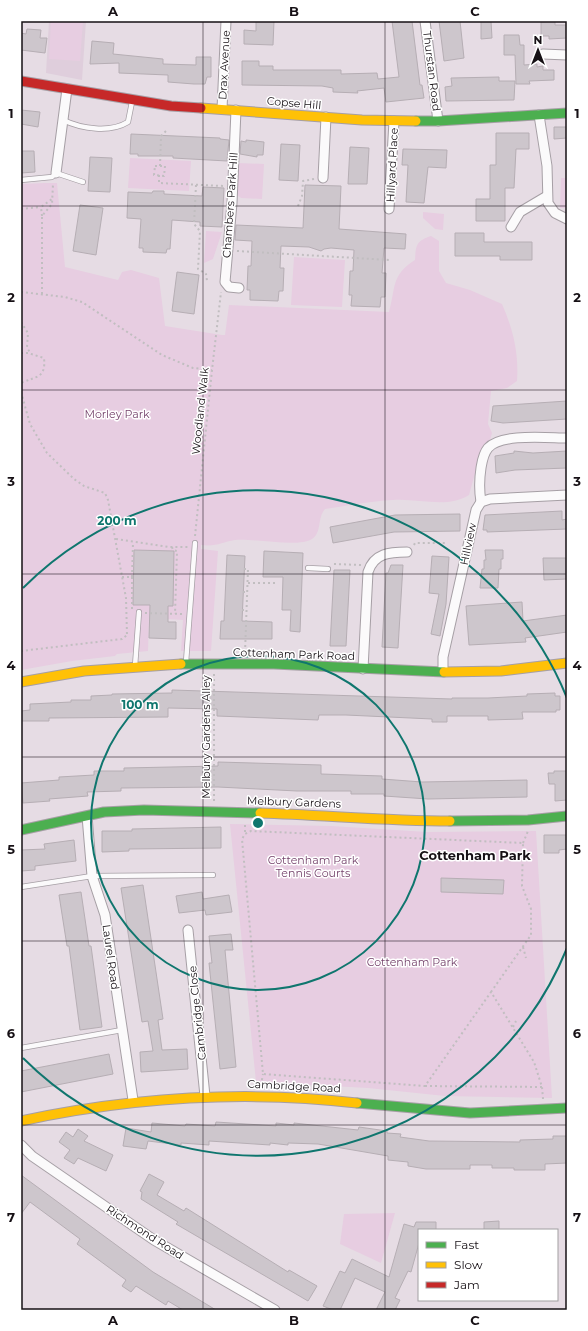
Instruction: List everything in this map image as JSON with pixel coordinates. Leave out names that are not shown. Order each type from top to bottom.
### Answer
[{"type":"street","name":"Drax Avenue","points":[[222,109],[226,21]]},
{"type":"street","name":"Thurstan Road","points":[[425,21],[438,121]]},
{"type":"street","points":[[543,54],[567,55]]},
{"type":"street","name":"Copse Hill","points":[[21,81],[133,100],[222,109],[394,122],[438,121],[567,113]]},
{"type":"street","points":[[54,175],[68,89]]},
{"type":"street","name":"Chambers Park Hill","points":[[225,282],[232,203],[236,110]]},
{"type":"street","points":[[539,115],[547,166],[548,202],[555,213],[567,219]]},
{"type":"street","points":[[323,178],[326,117]]},
{"type":"street","name":"Hillyard Place","points":[[389,209],[394,122]]},
{"type":"street","points":[[511,227],[520,212],[547,196]]},
{"type":"street","points":[[225,282],[229,287],[239,288]]},
{"type":"street","points":[[567,438],[507,439],[497,442],[488,448],[483,457],[478,486],[481,502],[490,499],[567,495]]},
{"type":"street","name":"Hillview","points":[[443,671],[443,657],[476,510],[481,502]]},
{"type":"street","points":[[363,669],[368,572],[370,566],[375,560],[387,552],[408,552]]},
{"type":"street","name":"Cottenham Park Road","points":[[21,682],[89,670],[135,666],[214,663],[492,672],[567,663]]},
{"type":"street","name":"Melbury Gardens","points":[[21,830],[87,816],[144,810],[214,811],[417,821],[492,821],[567,816]]},
{"type":"street","name":"Laurel Road","points":[[87,816],[92,876],[105,915],[133,1100]]},
{"type":"street","name":"Cambridge Close","points":[[188,930],[206,1096]]},
{"type":"street","name":"Cambridge Road","points":[[21,1121],[69,1110],[133,1100],[206,1096],[259,1095],[323,1098],[458,1112],[567,1108]]},
{"type":"street","name":"Richmond Road","points":[[21,1145],[32,1156],[154,1240],[275,1310]]},
{"type":"lane","points":[[63,120],[72,124],[98,128],[119,128],[128,122],[133,100]]},
{"type":"lane","points":[[21,180],[54,175],[83,182]]},
{"type":"lane","points":[[186,664],[195,546]]},
{"type":"lane","points":[[308,568],[328,569]]},
{"type":"lane","points":[[135,666],[138,646],[139,612]]},
{"type":"lane","points":[[21,888],[92,876],[213,875]]},
{"type":"lane","points":[[21,1048],[122,1030]]},
{"type":"path","points":[[160,166],[161,136],[167,130]]},
{"type":"path","points":[[155,166],[160,166],[164,166],[164,176],[154,175],[155,166]]},
{"type":"path","points":[[42,216],[48,210],[52,199],[54,175]]},
{"type":"path","points":[[159,175],[159,183],[217,186]]},
{"type":"path","points":[[298,206],[302,196],[303,181]]},
{"type":"path","points":[[196,184],[194,224],[200,231],[198,269],[206,274],[207,281]]},
{"type":"path","points":[[21,209],[41,207],[52,199]]},
{"type":"path","points":[[41,207],[42,294]]},
{"type":"path","points":[[228,251],[389,260]]},
{"type":"path","name":"Woodland Walk","points":[[195,546],[220,297],[225,282]]},
{"type":"path","points":[[21,292],[65,297],[82,302],[162,355],[193,368],[212,370]]},
{"type":"path","points":[[21,322],[28,333],[27,347],[30,353]]},
{"type":"path","points":[[21,353],[30,353],[44,358],[44,371],[42,374],[21,383]]},
{"type":"path","points":[[21,392],[30,424],[47,453],[74,479],[84,486],[105,494],[110,505],[122,577],[126,607],[127,635],[138,646]]},
{"type":"path","points":[[116,539],[172,546],[195,546]]},
{"type":"path","points":[[132,542],[132,612],[189,614]]},
{"type":"path","points":[[408,552],[415,543],[446,543]]},
{"type":"path","points":[[172,546],[172,550],[177,551],[175,614]]},
{"type":"path","points":[[328,569],[331,564],[370,566]]},
{"type":"path","points":[[244,569],[248,569],[245,664]]},
{"type":"path","points":[[122,577],[132,577]]},
{"type":"path","points":[[248,583],[278,583]]},
{"type":"path","points":[[243,592],[248,592]]},
{"type":"path","points":[[242,610],[247,610]]},
{"type":"path","points":[[21,651],[122,639],[127,635]]},
{"type":"path","name":"Melbury Gardens Alley","points":[[214,663],[214,811]]},
{"type":"path","points":[[425,1086],[531,935],[531,909],[522,886],[523,843],[251,831],[246,834],[242,839],[263,1074],[425,1086],[542,1087]]},
{"type":"path","points":[[522,946],[526,958]]},
{"type":"path","points":[[491,992],[534,1062],[542,1087],[545,1110]]},
{"type":"path","points":[[513,1027],[516,1021]]},
{"type":"shaded area","points":[[49,21],[86,21],[82,80],[46,73]]},
{"type":"green space","points":[[51,21],[83,21],[80,61],[49,59]]},
{"type":"green space","points":[[130,158],[191,161],[189,191],[128,188]]},
{"type":"green space","points":[[238,163],[264,164],[262,199],[241,198],[237,195]]},
{"type":"green space","points":[[561,178],[567,178],[567,208],[560,208]]},
{"type":"green space","name":"Morley Park","points":[[57,183],[65,267],[118,280],[122,272],[131,270],[159,278],[165,326],[222,335],[225,335],[229,305],[389,312],[398,276],[415,260],[418,244],[422,240],[431,236],[439,241],[439,271],[446,283],[470,290],[502,304],[512,332],[516,351],[517,381],[507,388],[491,391],[488,424],[492,433],[490,440],[482,448],[469,495],[460,499],[442,502],[393,500],[367,502],[325,509],[321,517],[317,533],[312,539],[305,542],[286,543],[235,540],[215,545],[201,545],[201,549],[218,551],[211,651],[181,651],[183,620],[149,618],[148,651],[117,654],[115,656],[72,661],[21,670],[21,184]]},
{"type":"green space","points":[[423,212],[444,214],[443,230],[435,229],[423,218]]},
{"type":"green space","points":[[206,231],[222,232],[213,259],[204,263]]},
{"type":"green space","points":[[294,257],[345,260],[342,307],[291,305]]},
{"type":"green space","name":"Cottenham Park","points":[[230,824],[331,826],[427,832],[536,831],[552,1098],[445,1096],[368,1088],[256,1082]]},
{"type":"green space","points":[[395,1213],[381,1263],[340,1244],[344,1214]]},
{"type":"building","points":[[256,21],[274,21],[273,45],[244,44],[244,30],[256,31]]},
{"type":"building","points":[[392,21],[412,21],[420,85],[422,85],[424,98],[386,102],[384,88],[357,91],[358,93],[333,92],[333,88],[322,86],[242,85],[242,61],[259,61],[259,66],[273,66],[273,70],[341,70],[341,74],[377,73],[378,79],[399,77]]},
{"type":"building","points":[[439,21],[460,21],[464,58],[444,61]]},
{"type":"building","points":[[481,21],[491,21],[492,38],[481,39]]},
{"type":"building","points":[[555,21],[555,25],[567,25],[567,38],[549,39],[549,36],[541,36],[541,22]]},
{"type":"building","points":[[27,29],[41,30],[40,38],[47,38],[45,53],[21,50],[21,33],[26,34]]},
{"type":"building","points":[[504,35],[519,35],[520,45],[524,45],[524,65],[537,64],[537,67],[543,66],[543,70],[554,70],[554,80],[529,81],[530,84],[516,84],[515,55],[504,55]]},
{"type":"building","points":[[92,41],[114,43],[113,54],[163,59],[163,64],[196,65],[196,57],[211,57],[211,77],[207,77],[205,84],[194,84],[168,82],[168,75],[119,73],[119,63],[90,64]]},
{"type":"building","points":[[499,77],[499,81],[515,81],[514,100],[446,101],[445,87],[452,86],[451,78]]},
{"type":"building","points":[[21,110],[40,112],[38,127],[21,124]]},
{"type":"building","points":[[554,127],[567,127],[567,138],[554,139]]},
{"type":"building","points":[[496,133],[529,133],[529,149],[516,149],[514,188],[505,188],[505,221],[476,221],[476,199],[490,199],[490,165],[496,165]]},
{"type":"building","points":[[131,134],[220,138],[229,140],[227,161],[173,158],[173,156],[138,156],[138,154],[130,154]]},
{"type":"building","points":[[246,140],[264,142],[263,155],[257,155],[257,157],[240,154],[241,141],[246,142]]},
{"type":"building","points":[[281,144],[300,145],[298,181],[279,180]]},
{"type":"building","points":[[350,147],[369,148],[367,184],[348,184]]},
{"type":"building","points":[[403,149],[447,150],[446,168],[428,167],[424,203],[406,202],[408,165],[402,165]]},
{"type":"building","points":[[21,151],[34,151],[35,172],[21,173]]},
{"type":"building","points":[[90,157],[112,158],[110,192],[88,191]]},
{"type":"building","points":[[305,185],[341,186],[339,229],[406,234],[405,249],[384,248],[382,273],[386,273],[385,297],[381,297],[380,307],[351,306],[352,295],[349,295],[350,271],[353,271],[354,250],[331,248],[321,251],[309,247],[281,246],[280,268],[284,268],[283,291],[279,291],[278,301],[250,300],[250,290],[247,290],[248,266],[251,266],[252,241],[235,240],[236,225],[303,228]]},
{"type":"building","points":[[203,187],[224,188],[222,227],[200,226],[200,222],[172,220],[170,249],[167,249],[166,253],[143,252],[143,248],[139,248],[141,219],[127,218],[128,192],[152,193],[153,191],[164,191],[164,194],[202,196]]},
{"type":"building","points":[[80,205],[103,208],[96,255],[73,251]]},
{"type":"building","points":[[455,233],[484,233],[484,242],[532,242],[532,260],[500,260],[500,256],[455,256]]},
{"type":"building","points":[[177,272],[199,275],[194,314],[172,311]]},
{"type":"building","points":[[567,401],[567,419],[503,423],[491,421],[493,406]]},
{"type":"building","points":[[514,451],[533,453],[567,451],[567,468],[515,470],[496,473],[495,456],[514,453]]},
{"type":"building","points":[[562,511],[562,520],[567,519],[567,529],[487,532],[487,530],[483,530],[485,515]]},
{"type":"building","points":[[460,514],[460,531],[394,532],[333,543],[330,527],[395,515]]},
{"type":"building","points":[[134,550],[174,551],[173,606],[168,606],[168,622],[176,622],[176,639],[149,638],[150,605],[133,605]]},
{"type":"building","points":[[485,550],[503,550],[501,569],[499,569],[498,588],[480,588],[482,569],[484,569],[484,560],[486,560]]},
{"type":"building","points":[[264,551],[303,553],[300,632],[290,631],[291,610],[282,610],[283,577],[263,577]]},
{"type":"building","points":[[227,555],[245,556],[242,621],[272,622],[272,639],[220,639],[221,621],[224,621]]},
{"type":"building","points":[[432,556],[449,557],[446,604],[440,636],[431,634],[439,594],[429,593]]},
{"type":"building","points":[[543,558],[567,558],[567,579],[544,580]]},
{"type":"building","points":[[391,565],[403,565],[398,648],[382,647],[386,573],[388,573]]},
{"type":"building","points":[[334,570],[350,570],[346,646],[330,646]]},
{"type":"building","points":[[522,602],[523,621],[567,615],[567,632],[525,638],[526,642],[469,645],[466,606]]},
{"type":"building","points":[[172,690],[452,699],[527,696],[527,694],[555,693],[555,696],[560,696],[560,710],[556,710],[556,712],[522,712],[523,719],[488,720],[488,716],[447,716],[447,722],[432,722],[432,719],[346,715],[319,715],[318,720],[217,716],[217,709],[168,708],[168,717],[49,718],[49,721],[21,721],[21,711],[30,710],[30,704],[71,702],[71,700],[91,700],[91,696],[112,694],[172,693]]},
{"type":"building","points":[[218,762],[321,765],[321,774],[382,776],[382,779],[422,782],[527,780],[527,797],[428,799],[384,796],[384,794],[351,794],[351,791],[297,791],[218,787],[121,788],[121,791],[87,792],[88,796],[23,803],[21,783],[59,780],[59,777],[94,775],[94,771],[124,771],[124,768],[218,766]]},
{"type":"building","points":[[554,771],[567,771],[567,800],[555,801],[555,784],[549,784],[548,773],[554,773]]},
{"type":"building","points":[[221,827],[221,848],[129,849],[129,851],[102,852],[102,831]]},
{"type":"building","points":[[544,835],[567,835],[567,849],[559,850],[559,853],[544,853]]},
{"type":"building","points":[[74,840],[76,861],[35,866],[35,870],[21,871],[21,850],[45,849],[44,844]]},
{"type":"building","points":[[441,878],[504,880],[503,894],[441,892]]},
{"type":"building","points":[[143,885],[163,1019],[158,1020],[162,1050],[187,1049],[188,1069],[141,1072],[140,1052],[153,1051],[148,1021],[142,1022],[121,888]]},
{"type":"building","points":[[81,892],[89,946],[91,946],[102,1027],[80,1030],[69,946],[67,946],[59,895]]},
{"type":"building","points":[[202,892],[203,899],[229,895],[232,912],[206,915],[205,910],[179,913],[176,896]]},
{"type":"building","points":[[231,934],[233,950],[225,950],[236,1067],[220,1069],[209,963],[212,963],[209,936]]},
{"type":"building","points":[[109,1054],[113,1074],[21,1092],[21,1071]]},
{"type":"building","points":[[216,1122],[276,1126],[276,1123],[294,1125],[294,1123],[358,1130],[359,1127],[387,1131],[387,1133],[401,1134],[400,1137],[429,1141],[520,1142],[520,1140],[553,1139],[553,1136],[567,1136],[567,1163],[545,1164],[545,1170],[492,1168],[492,1165],[470,1165],[470,1169],[426,1169],[408,1166],[408,1162],[388,1160],[388,1156],[318,1144],[288,1143],[288,1145],[270,1143],[270,1145],[209,1141],[209,1145],[181,1143],[181,1145],[148,1141],[146,1149],[123,1146],[126,1128],[151,1132],[152,1123],[185,1126],[186,1124],[215,1126]]},
{"type":"building","points":[[78,1129],[88,1136],[84,1141],[113,1155],[106,1171],[78,1158],[74,1164],[64,1158],[70,1150],[59,1142],[66,1132],[73,1137]]},
{"type":"building","points":[[149,1174],[164,1182],[157,1195],[184,1211],[186,1208],[288,1272],[289,1270],[317,1286],[308,1301],[176,1224],[178,1222],[141,1199],[142,1192],[140,1191]]},
{"type":"building","points":[[21,1175],[153,1272],[216,1310],[183,1310],[168,1301],[166,1305],[136,1286],[131,1292],[122,1286],[126,1280],[77,1244],[80,1239],[30,1202],[21,1214]]},
{"type":"building","points":[[499,1221],[499,1229],[484,1229],[484,1222]]},
{"type":"building","points":[[416,1222],[436,1222],[436,1229],[418,1229],[418,1247],[411,1272],[408,1271],[395,1298],[400,1300],[395,1310],[376,1310],[385,1292],[355,1278],[340,1310],[333,1310],[323,1306],[340,1271],[345,1273],[352,1259],[389,1277],[404,1224],[414,1227]]},
{"type":"traffic: fast","points":[[416,121],[567,113]]},
{"type":"traffic: fast","points":[[181,664],[274,664],[444,672]]},
{"type":"traffic: fast","points":[[21,830],[104,812],[144,810],[260,813]]},
{"type":"traffic: fast","points":[[450,821],[528,820],[567,816]]},
{"type":"traffic: fast","points":[[357,1103],[470,1113],[567,1108]]},
{"type":"traffic: slow","points":[[201,108],[362,120],[416,121]]},
{"type":"traffic: slow","points":[[444,672],[501,671],[567,663]]},
{"type":"traffic: slow","points":[[21,682],[84,671],[181,664]]},
{"type":"traffic: slow","points":[[260,813],[450,821]]},
{"type":"traffic: slow","points":[[21,1121],[105,1106],[189,1098],[273,1097],[357,1103]]},
{"type":"traffic: jam","points":[[21,81],[171,106],[201,108]]},
{"type":"district","name":"Cottenham Park","points":[[475,855]]},
{"type":"park label","name":"Cottenham Park Tennis Courts","points":[[313,866]]}]
